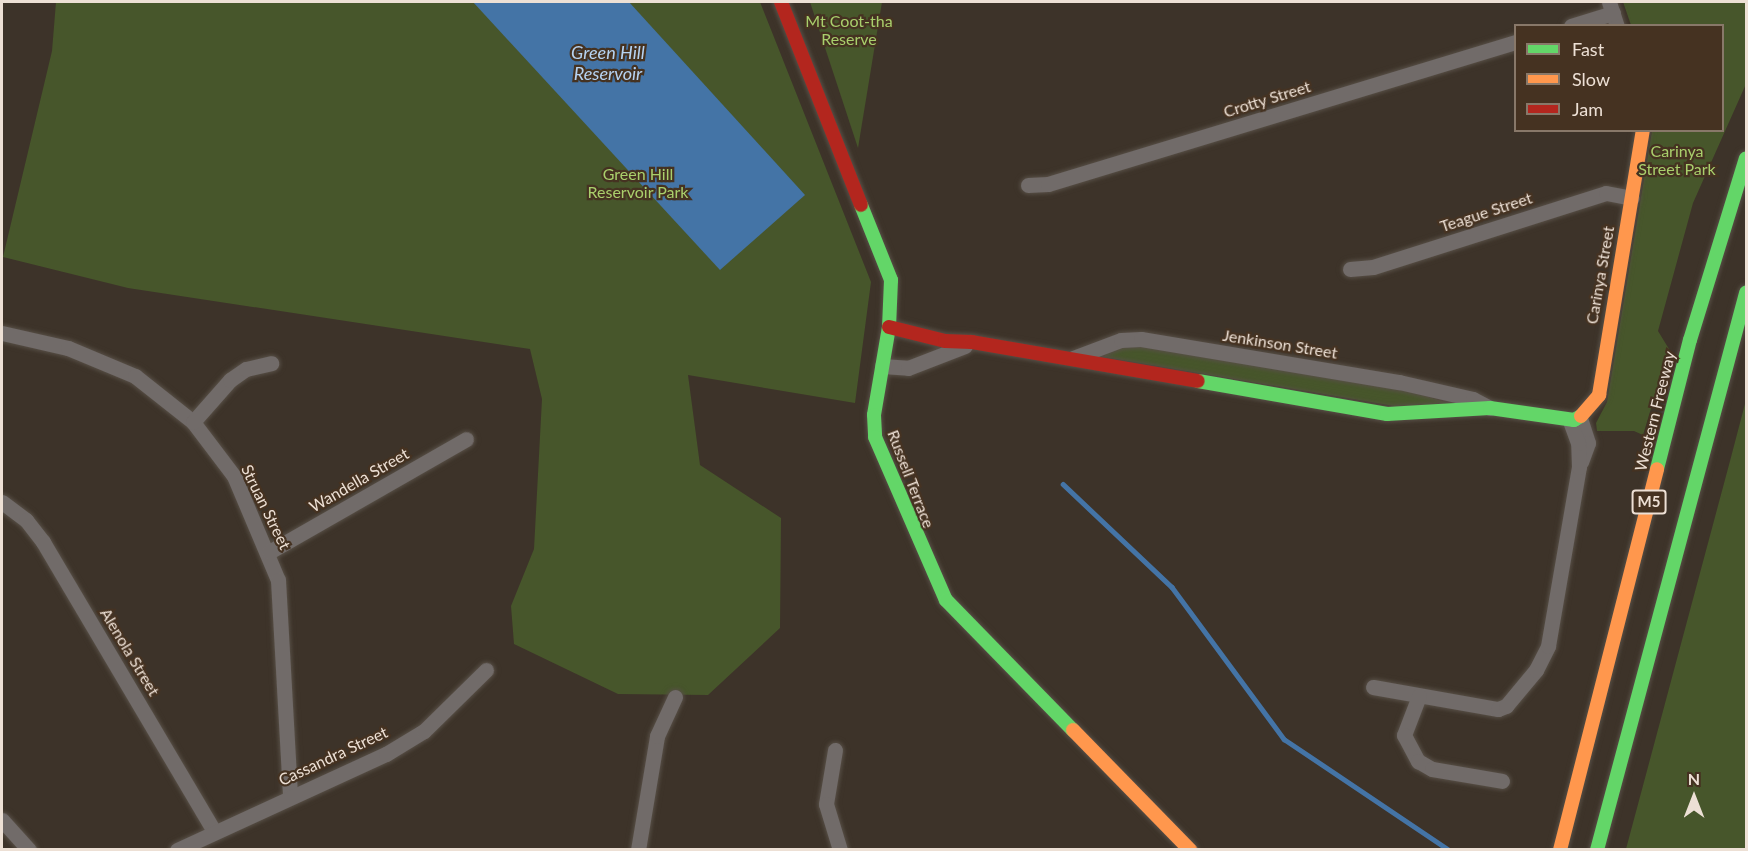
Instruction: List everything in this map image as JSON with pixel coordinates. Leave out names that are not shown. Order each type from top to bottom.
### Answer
[{"type":"main road","name":"Russell Terrace","points":[[781,2],[886,262],[892,294],[875,437],[937,586],[946,600],[1190,849]]},
{"type":"main road","name":"Carinya Street","points":[[1575,419],[1592,409],[1599,395],[1643,132]]},
{"type":"main road","name":"Western Freeway","points":[[1560,849],[1690,340],[1746,158]]},
{"type":"main road","name":"M5","points":[[1597,849],[1746,293]]},
{"type":"main road","name":"Jenkinson Street","points":[[889,327],[945,341],[992,345],[1398,415],[1490,408],[1575,419]]},
{"type":"street","points":[[1577,24],[1613,13]]},
{"type":"street","name":"Crotty Street","points":[[1028,185],[1048,184],[1514,42]]},
{"type":"street","name":"Teague Street","points":[[1350,269],[1373,267],[1606,193],[1632,198]]},
{"type":"street","name":"Struan Street","points":[[2,333],[105,361],[135,376],[193,422],[234,476],[269,552],[278,580],[282,619],[290,796]]},
{"type":"street","name":"Jenkinson Street","points":[[1064,358],[1083,356],[1121,340],[1141,339],[1399,382],[1473,399],[1490,408]]},
{"type":"street","name":"Jenkinson Street","points":[[882,366],[908,368],[948,350],[992,345]]},
{"type":"street","points":[[193,422],[230,380],[246,369],[271,363]]},
{"type":"street","points":[[1373,687],[1499,709],[1536,670],[1548,646],[1579,467],[1588,443],[1575,419]]},
{"type":"street","name":"Wandella Street","points":[[269,552],[466,439]]},
{"type":"street","name":"Alenola Street","points":[[2,502],[26,520],[43,542],[214,831]]},
{"type":"street","name":"Cassandra Street","points":[[177,849],[386,754],[424,731],[486,670]]},
{"type":"street","points":[[1419,696],[1404,735],[1418,761],[1432,769],[1502,781]]},
{"type":"street","points":[[638,849],[657,736],[675,697]]},
{"type":"street","points":[[835,750],[826,804],[840,849]]},
{"type":"street","points":[[2,820],[29,849]]},
{"type":"green space","name":"Green Hill Reservoir Park","points":[[56,2],[760,2],[871,282],[855,403],[688,375],[700,465],[781,518],[780,628],[708,695],[618,694],[514,644],[511,606],[534,549],[542,399],[530,349],[128,288],[3,257],[52,51]]},
{"type":"green space","name":"Mt Coot-tha Reserve","points":[[810,2],[882,2],[858,148]]},
{"type":"green space","name":"Carinya Street Park","points":[[1623,2],[1746,2],[1746,84],[1693,203],[1658,331],[1669,349],[1643,435],[1634,431],[1597,431],[1596,423],[1607,402],[1652,132],[1724,132],[1724,24],[1631,24]]},
{"type":"green space","points":[[1132,344],[1410,391],[1448,403],[1400,407],[1104,357],[1108,351]]},
{"type":"green space","points":[[1746,400],[1746,849],[1626,849],[1730,461]]},
{"type":"water","name":"Green Hill Reservoir","points":[[473,2],[629,2],[805,195],[720,270]]},
{"type":"waterway","points":[[1063,484],[1172,587],[1284,739],[1449,850]]},
{"type":"traffic: fast","points":[[1657,469],[1690,340],[1746,158]]},
{"type":"traffic: fast","points":[[861,205],[891,280],[889,327],[874,415],[875,437],[946,600],[1073,730]]},
{"type":"traffic: fast","points":[[1597,850],[1746,293]]},
{"type":"traffic: fast","points":[[1198,381],[1387,414],[1490,408],[1574,420],[1581,416]]},
{"type":"traffic: slow","points":[[1581,416],[1599,395],[1643,132]]},
{"type":"traffic: slow","points":[[1560,850],[1657,469]]},
{"type":"traffic: slow","points":[[1073,730],[1190,850]]},
{"type":"traffic: jam","points":[[781,2],[861,205]]},
{"type":"traffic: jam","points":[[889,327],[945,341],[972,342],[1198,381]]}]
